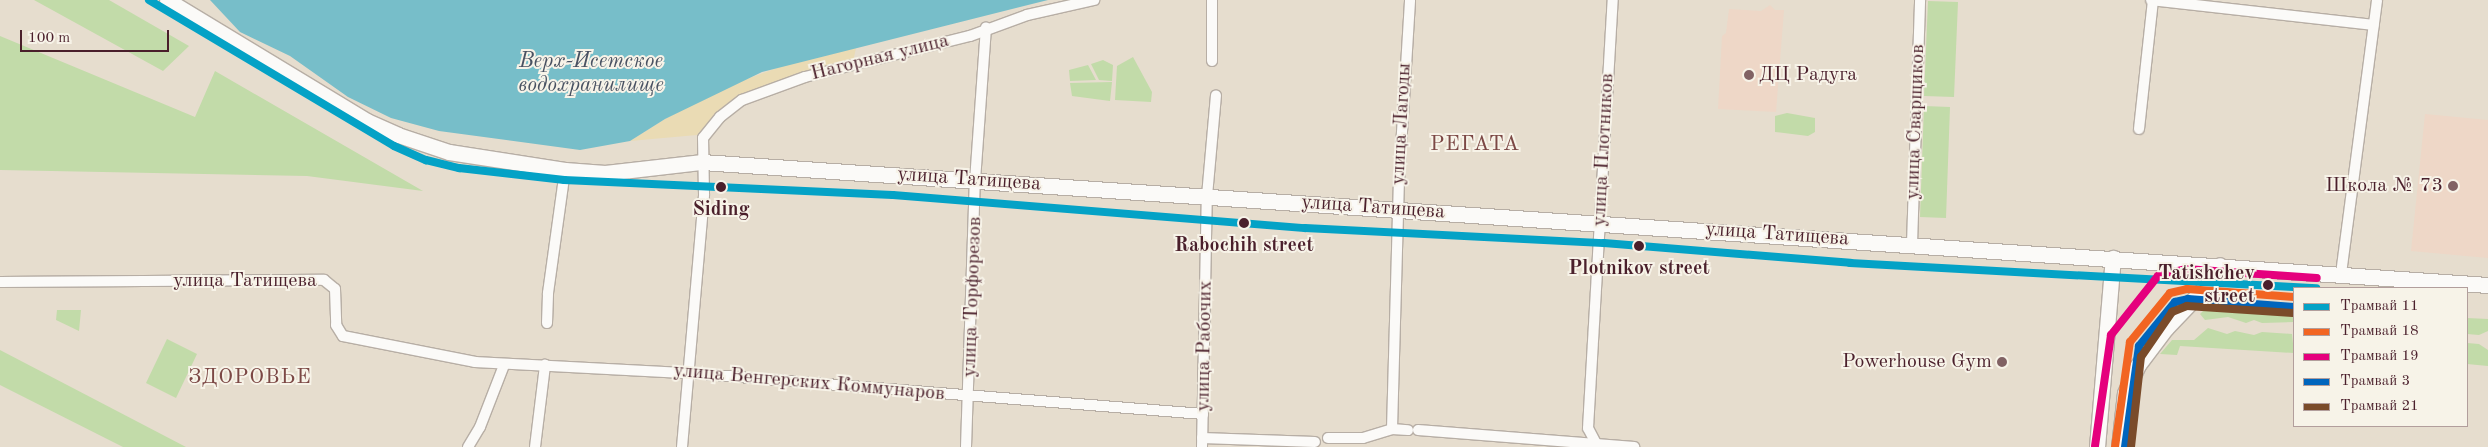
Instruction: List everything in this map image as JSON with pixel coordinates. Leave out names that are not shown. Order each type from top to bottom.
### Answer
[{"type":"street","name":"улица Татищева","points":[[167,0],[367,121],[421,145],[564,170],[605,173],[702,162],[2220,265],[2488,285]]},
{"type":"street","name":"Нагорная улица","points":[[682,447],[704,194],[703,138],[720,117],[742,100],[804,77],[970,36],[986,28],[1094,0]]},
{"type":"street","points":[[1212,0],[1212,61]]},
{"type":"street","name":"улица Лагоды","points":[[1392,428],[1398,209],[1410,0]]},
{"type":"street","name":"улица Плотников","points":[[1598,445],[1588,428],[1598,223],[1613,0]]},
{"type":"street","name":"улица Сварщиков","points":[[1912,244],[1920,0]]},
{"type":"street","points":[[2139,129],[2152,0],[2374,25]]},
{"type":"street","points":[[2342,274],[2377,0]]},
{"type":"street","name":"улица Торфорезов","points":[[966,447],[976,181],[986,28]]},
{"type":"street","name":"улица Рабочих","points":[[1202,442],[1207,196],[1216,95]]},
{"type":"street","points":[[547,323],[548,293],[564,170]]},
{"type":"street","points":[[2097,447],[2113,258]]},
{"type":"street","points":[[2119,447],[2125,393],[2138,365],[2166,328],[2211,281],[2220,265]]},
{"type":"street","name":"улица Татищева","points":[[0,282],[324,280],[335,289],[336,325],[343,336],[504,365]]},
{"type":"street","points":[[468,447],[480,427],[504,365]]},
{"type":"street","name":"улица Венгерских Коммунаров","points":[[504,365],[545,365],[688,373],[1203,414]]},
{"type":"street","points":[[536,447],[545,365]]},
{"type":"street","points":[[1328,438],[1363,438],[1392,428],[1634,447]]},
{"type":"street","points":[[1202,442],[1315,442]]},
{"type":"shaded area","name":"ДЦ Радуга","points":[[1770,5],[1775,10],[1784,10],[1776,112],[1718,109],[1722,36],[1726,33],[1729,9],[1761,11]]},
{"type":"shaded area","name":"Школа № 73","points":[[2425,114],[2488,120],[2488,258],[2411,251]]},
{"type":"green space","points":[[34,0],[109,0],[189,46],[163,71]]},
{"type":"green space","points":[[1928,1],[1958,2],[1954,97],[1924,96]]},
{"type":"green space","points":[[0,36],[195,117],[215,71],[423,191],[307,176],[0,170]]},
{"type":"green space","points":[[1133,57],[1152,92],[1151,102],[1115,100],[1117,66]]},
{"type":"green space","points":[[1103,60],[1113,65],[1112,81],[1099,80],[1091,64]]},
{"type":"green space","points":[[1088,65],[1096,80],[1070,81],[1069,70]]},
{"type":"green space","points":[[1112,82],[1110,101],[1072,96],[1070,83]]},
{"type":"green space","points":[[1924,106],[1950,107],[1946,218],[1920,217]]},
{"type":"green space","points":[[1787,113],[1815,118],[1815,132],[1808,136],[1775,132],[1775,116]]},
{"type":"green space","points":[[2212,302],[2245,304],[2245,313],[2289,316],[2291,306],[2293,307],[2293,322],[2262,323],[2254,320],[2246,323],[2228,317],[2205,320],[2200,314]]},
{"type":"green space","points":[[57,310],[81,310],[79,331],[56,320]]},
{"type":"green space","points":[[2468,318],[2488,319],[2488,331],[2479,335],[2468,334]]},
{"type":"green space","points":[[2208,328],[2227,334],[2235,331],[2254,335],[2262,332],[2292,334],[2293,353],[2180,346],[2177,355],[2160,354],[2172,340],[2194,340]]},
{"type":"green space","points":[[167,339],[197,354],[176,398],[146,383]]},
{"type":"green space","points":[[2468,343],[2479,344],[2488,350],[2488,366],[2468,364]]},
{"type":"green space","points":[[0,350],[186,447],[123,447],[0,385]]},
{"type":"sand","points":[[856,48],[853,62],[796,74],[734,99],[697,135],[630,141],[665,119],[730,85],[799,60]]},
{"type":"water","name":"Верх-Исетское водохранилище","points":[[210,0],[1048,0],[762,72],[665,119],[630,141],[580,150],[439,131],[391,118],[348,97],[290,56],[240,32]]},
{"type":"tram line","name":"11","points":[[149,0],[394,146],[426,160],[459,168],[564,180],[893,195],[1305,228],[1604,243],[1850,263],[2297,287]]},
{"type":"tram line","name":"19","points":[[2095,446],[2111,335],[2158,276],[2186,269],[2317,278]]},
{"type":"tram line","name":"18","points":[[2115,447],[2130,342],[2170,293],[2187,289],[2293,297]]},
{"type":"tram line","name":"3","points":[[2125,447],[2139,346],[2175,302],[2188,299],[2293,307]]},
{"type":"tram line","name":"21","points":[[2131,447],[2141,357],[2172,312],[2187,306],[2293,313]]},
{"type":"place","name":"ДЦ Радуга","points":[[1749,75]]},
{"type":"place","name":"Школа № 73","points":[[2453,186]]},
{"type":"place","name":"Siding","points":[[721,187]]},
{"type":"place","name":"Rabochih street","points":[[1244,223]]},
{"type":"place","name":"Plotnikov street","points":[[1639,246]]},
{"type":"place","name":"Tatishchev street","points":[[2268,285]]},
{"type":"place","name":"Powerhouse Gym","points":[[2002,362]]},
{"type":"district","name":"РЕГАТА","points":[[1475,145]]},
{"type":"district","name":"ЗДОРОВЬЕ","points":[[250,378]]}]
